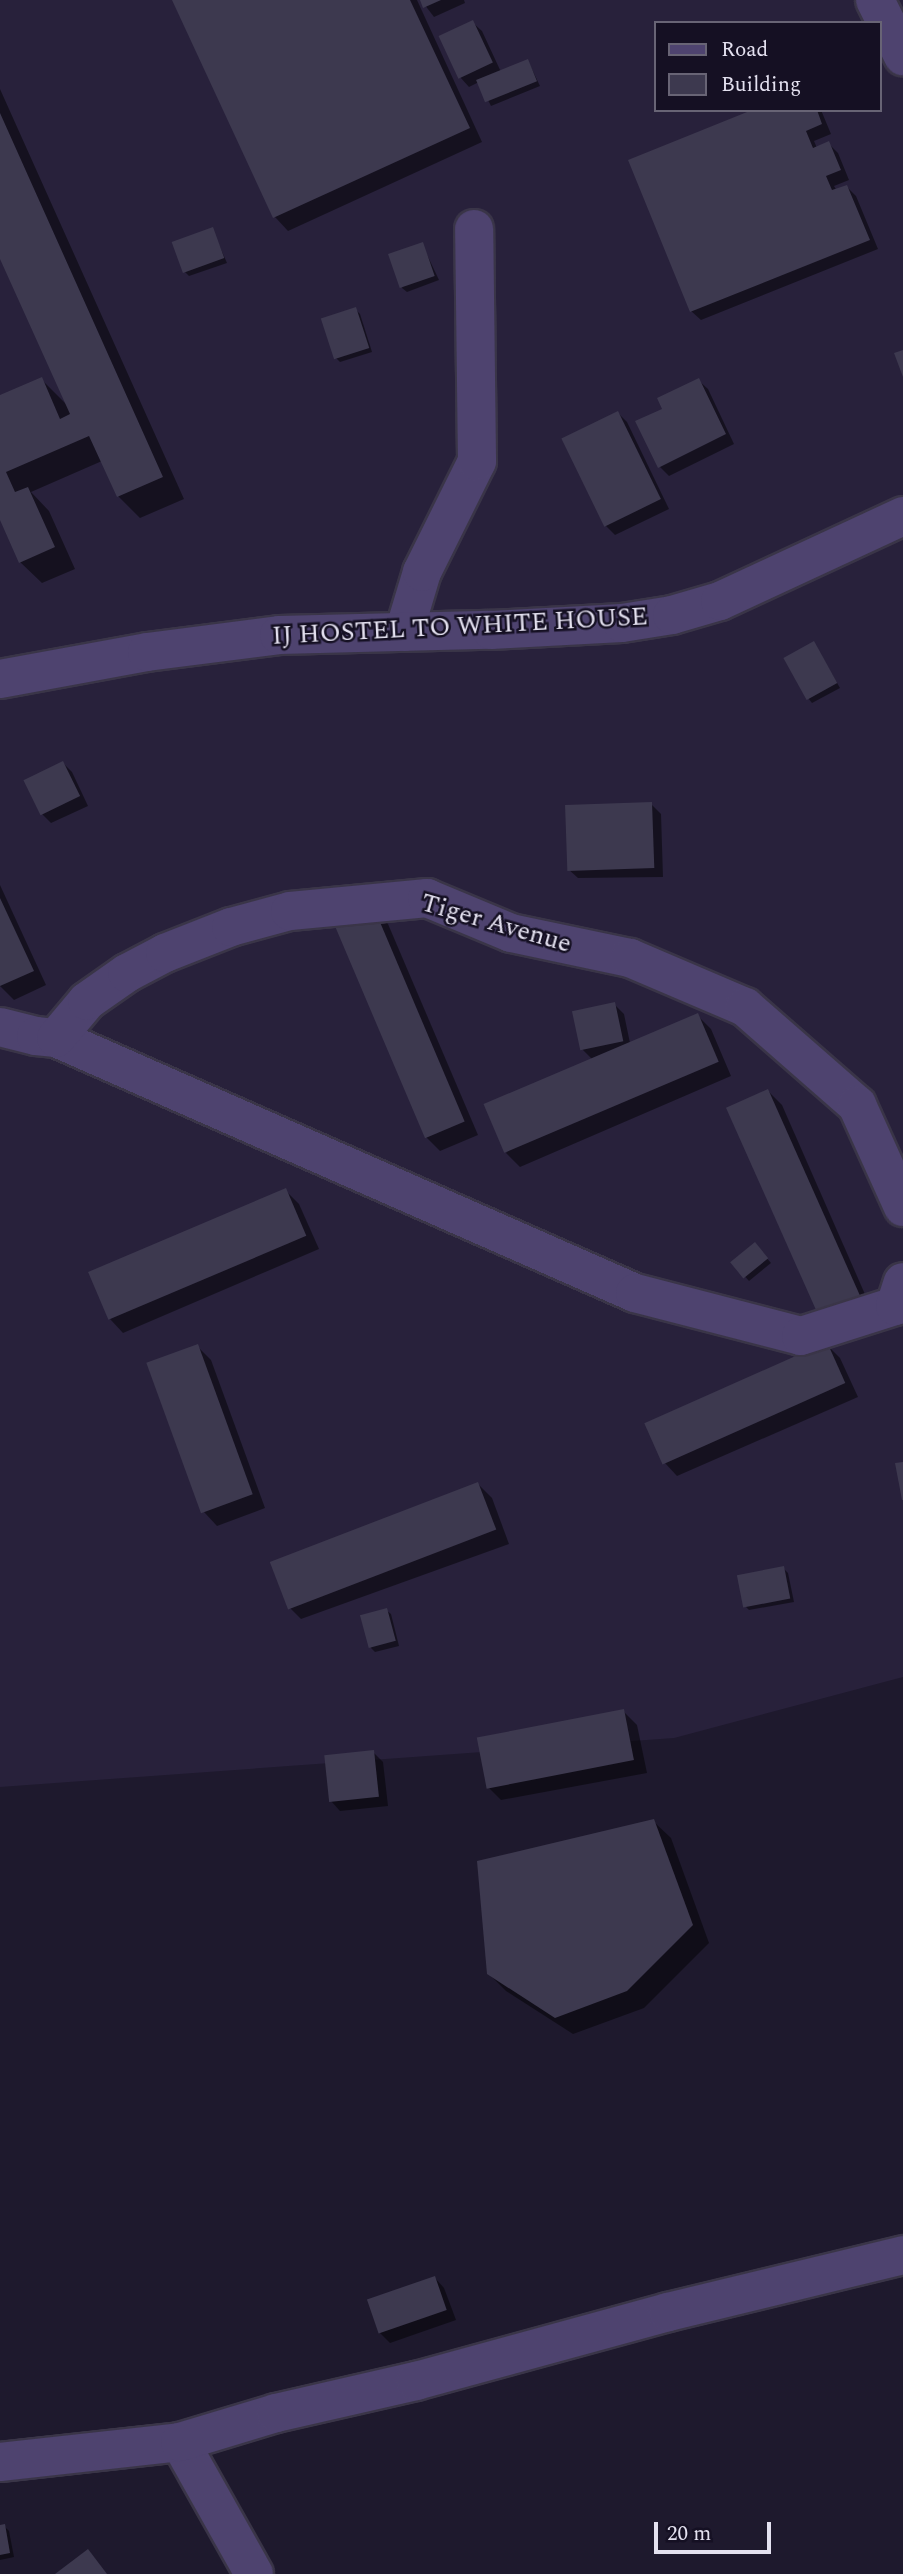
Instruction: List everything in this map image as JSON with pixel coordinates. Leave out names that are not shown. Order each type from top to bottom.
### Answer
[{"type":"street","points":[[875,0],[903,56]]},
{"type":"street","points":[[404,632],[422,572],[477,461],[474,229]]},
{"type":"street","name":"IJ HOSTEL TO WHITE HOUSE","points":[[0,679],[147,652],[279,635],[622,623],[672,615],[720,601],[903,516]]},
{"type":"street","name":"Tiger Avenue","points":[[56,1038],[87,1001],[127,973],[165,953],[231,927],[290,911],[426,898],[511,933],[630,958],[745,1007],[857,1105],[903,1207]]},
{"type":"street","points":[[0,1027],[56,1038],[635,1293],[801,1336],[895,1306],[903,1282]]},
{"type":"street","points":[[0,2462],[180,2442],[276,2413],[416,2381],[668,2312],[903,2255]]},
{"type":"street","points":[[180,2442],[254,2574]]},
{"type":"shaded area","points":[[0,0],[903,0],[903,1677],[674,1738],[0,1787]]},
{"type":"building","points":[[172,0],[410,0],[470,128],[273,218]]},
{"type":"building","points":[[420,0],[441,0],[423,8]]},
{"type":"building","points":[[473,20],[493,63],[458,79],[439,36]]},
{"type":"building","points":[[528,59],[537,81],[485,102],[476,80]]},
{"type":"building","points":[[747,112],[818,112],[822,124],[806,131],[813,148],[829,141],[841,170],[826,176],[832,190],[847,185],[870,240],[690,312],[628,160]]},
{"type":"building","points":[[0,113],[163,477],[117,497],[89,436],[6,472],[15,492],[28,487],[55,547],[19,563],[0,520],[0,395],[42,377],[60,419],[70,414],[0,259]]},
{"type":"building","points":[[213,227],[224,258],[183,273],[172,242]]},
{"type":"building","points":[[423,242],[435,276],[400,288],[388,254]]},
{"type":"building","points":[[356,307],[369,348],[334,359],[321,318]]},
{"type":"building","points":[[903,350],[903,377],[894,353]]},
{"type":"building","points":[[699,378],[726,434],[658,468],[635,421],[662,409],[657,398]]},
{"type":"building","points":[[618,411],[661,499],[604,527],[561,439]]},
{"type":"building","points":[[814,641],[837,683],[807,700],[783,658]]},
{"type":"building","points":[[63,761],[80,796],[41,815],[23,780]]},
{"type":"building","points":[[652,802],[654,868],[567,871],[565,805]]},
{"type":"building","points":[[0,898],[34,971],[0,986]]},
{"type":"building","points":[[374,908],[465,1122],[425,1138],[334,925]]},
{"type":"building","points":[[615,1002],[623,1041],[580,1050],[572,1011]]},
{"type":"building","points":[[698,1013],[719,1062],[504,1153],[484,1104]]},
{"type":"building","points":[[768,1089],[863,1303],[821,1321],[726,1108]]},
{"type":"building","points":[[286,1188],[306,1236],[108,1320],[88,1272]]},
{"type":"building","points":[[755,1242],[768,1258],[743,1278],[730,1262]]},
{"type":"building","points":[[827,1342],[845,1383],[663,1464],[644,1423]]},
{"type":"building","points":[[198,1344],[253,1494],[201,1513],[146,1363]]},
{"type":"building","points":[[903,1462],[903,1500],[902,1500],[895,1463]]},
{"type":"building","points":[[478,1482],[496,1530],[288,1610],[270,1562]]},
{"type":"building","points":[[784,1566],[790,1598],[743,1608],[737,1575]]},
{"type":"building","points":[[387,1608],[396,1641],[369,1648],[360,1615]]},
{"type":"building","points":[[624,1709],[634,1760],[487,1789],[477,1738]]},
{"type":"building","points":[[374,1750],[379,1797],[329,1802],[324,1755]]},
{"type":"building","points":[[654,1819],[693,1925],[627,1991],[555,2018],[487,1974],[477,1861]]},
{"type":"building","points":[[435,2276],[447,2310],[379,2333],[367,2299]]},
{"type":"building","points":[[5,2524],[10,2553],[0,2555],[0,2525]]},
{"type":"building","points":[[88,2549],[107,2574],[55,2574]]}]
